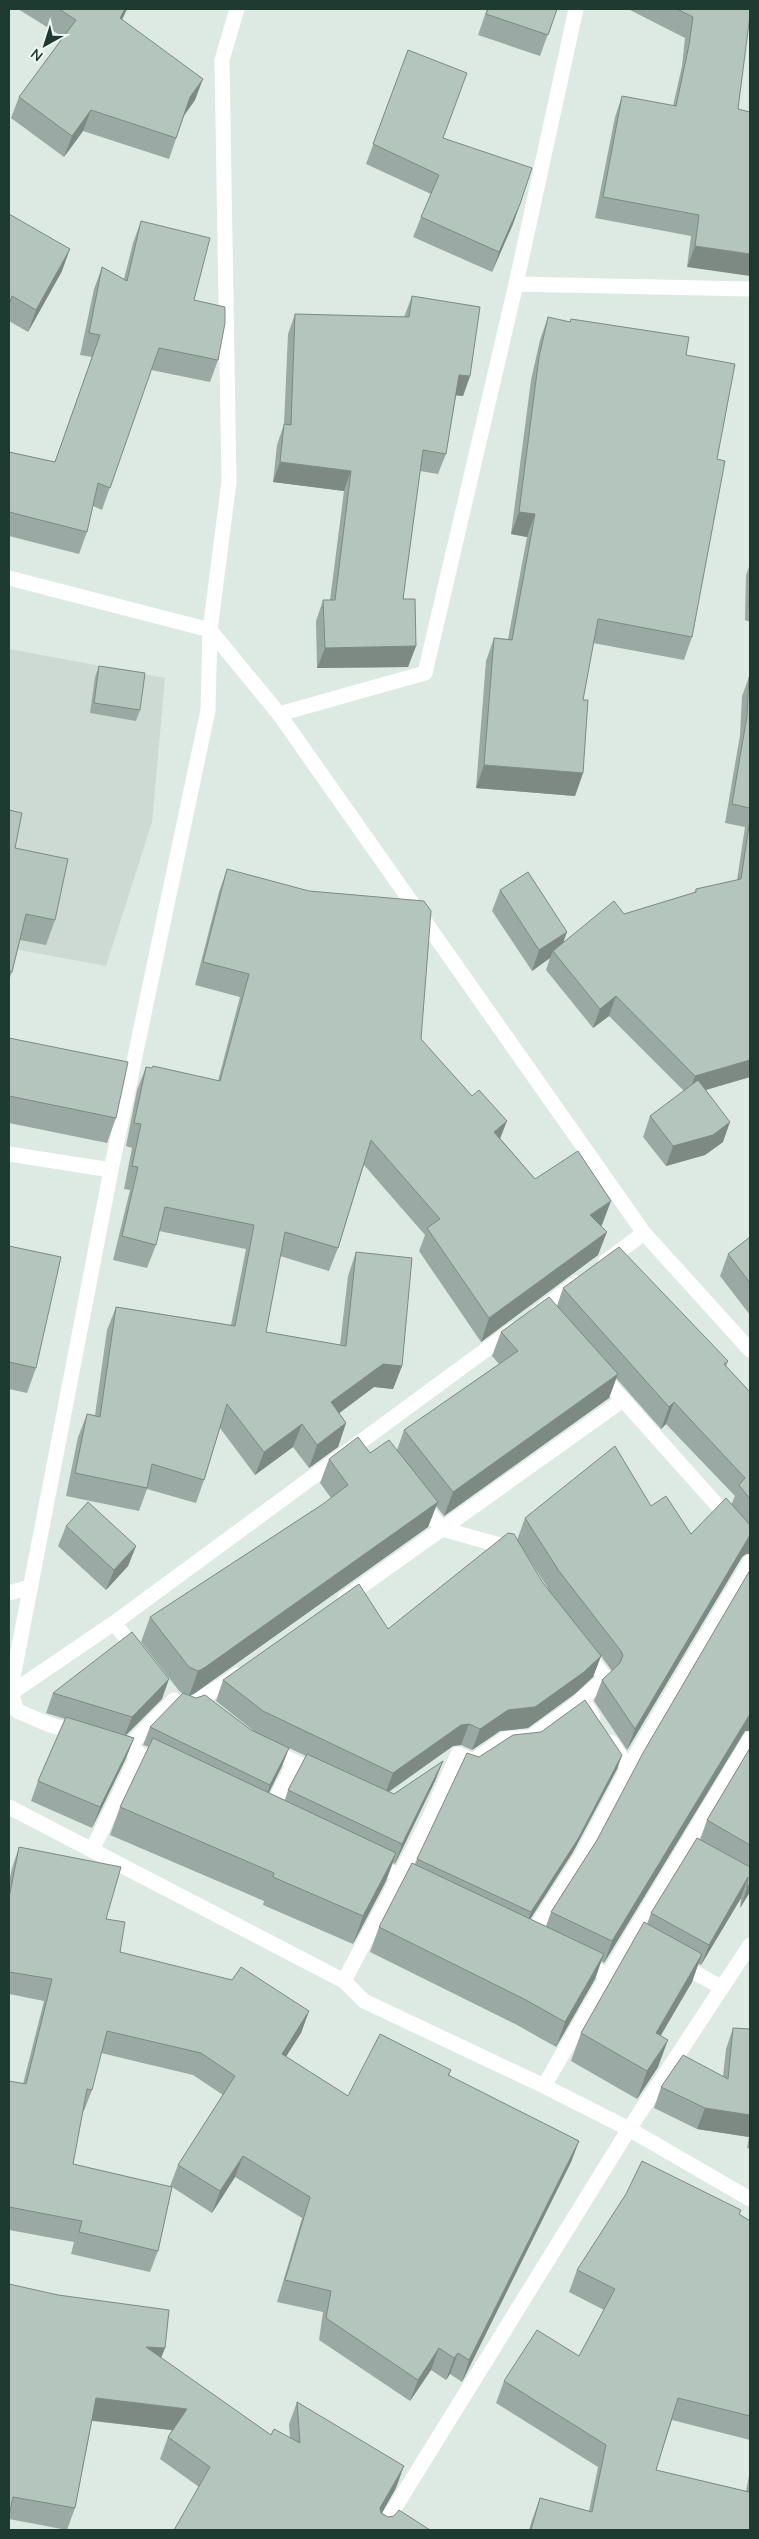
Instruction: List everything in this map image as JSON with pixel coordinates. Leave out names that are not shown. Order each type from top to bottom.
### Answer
[{"type":"street","points":[[173,1770],[133,1750],[48,1724],[17,1711],[10,1696],[111,1170],[208,710],[210,630],[229,482],[222,60],[237,9]]},
{"type":"street","points":[[279,714],[425,673],[516,284],[576,9]]},
{"type":"street","points":[[516,284],[750,289]]},
{"type":"street","points":[[9,578],[210,630],[279,714],[644,1233],[750,1350]]},
{"type":"street","points":[[9,1154],[111,1170]]},
{"type":"street","points":[[10,1696],[114,1623],[644,1233]]},
{"type":"street","points":[[542,1309],[554,1323]]},
{"type":"street","points":[[592,1365],[750,1542]]},
{"type":"street","points":[[329,1609],[623,1400]]},
{"type":"street","points":[[369,1435],[381,1451]]},
{"type":"street","points":[[411,1490],[442,1529],[512,1547],[522,1564]]},
{"type":"street","points":[[529,1938],[581,1857],[628,1768],[750,1562]]},
{"type":"street","points":[[9,1593],[30,1587]]},
{"type":"street","points":[[114,1623],[144,1662]]},
{"type":"street","points":[[458,1754],[473,1761],[505,1739],[531,1737],[582,1700],[606,1678],[577,1642]]},
{"type":"street","points":[[162,1685],[174,1700],[190,1706],[248,1667]]},
{"type":"street","points":[[92,1850],[133,1750],[174,1700]]},
{"type":"street","points":[[582,1700],[628,1768]]},
{"type":"street","points":[[200,1701],[214,1712]]},
{"type":"street","points":[[544,2086],[608,1975],[636,1941],[687,1846],[750,1739]]},
{"type":"street","points":[[259,1744],[336,1782]]},
{"type":"street","points":[[434,1771],[458,1754]]},
{"type":"street","points":[[344,1981],[400,1876],[458,1754]]},
{"type":"street","points":[[268,1815],[295,1762]]},
{"type":"street","points":[[250,1806],[285,1823]]},
{"type":"street","points":[[9,1807],[344,1981],[364,2001],[544,2086],[629,2129],[750,2199]]},
{"type":"street","points":[[687,1846],[703,1855]]},
{"type":"street","points":[[356,1856],[433,1892]]},
{"type":"street","points":[[511,1929],[546,1946]]},
{"type":"street","points":[[381,2530],[629,2129],[750,1945]]},
{"type":"street","points":[[564,1954],[608,1975]]},
{"type":"street","points":[[664,1956],[721,1988]]},
{"type":"shaded area","points":[[9,649],[165,678],[152,822],[106,966],[9,948]]},
{"type":"building","points":[[59,9],[125,9],[120,18],[203,79],[190,97],[176,138],[91,110],[72,136],[19,97],[76,20]]},
{"type":"building","points":[[488,9],[557,9],[548,35],[486,14]]},
{"type":"building","points":[[677,9],[750,9],[738,109],[750,112],[750,254],[695,246],[699,215],[603,197],[622,96],[676,106],[693,17]]},
{"type":"building","points":[[408,50],[467,73],[443,138],[532,168],[520,204],[499,252],[421,217],[439,175],[373,144]]},
{"type":"building","points":[[9,214],[70,249],[36,310],[12,296],[9,305]]},
{"type":"building","points":[[141,221],[210,238],[194,300],[225,307],[225,323],[218,360],[159,348],[110,488],[98,483],[87,532],[9,512],[9,452],[55,462],[100,335],[89,333],[102,267],[127,281]]},
{"type":"building","points":[[412,296],[480,307],[470,376],[459,375],[446,454],[423,450],[403,599],[415,599],[416,646],[325,648],[323,600],[335,600],[351,471],[280,462],[284,424],[291,425],[295,314],[409,317]]},
{"type":"building","points":[[548,317],[570,322],[571,319],[689,337],[686,355],[735,364],[717,459],[725,461],[692,637],[598,619],[583,700],[588,700],[583,773],[484,765],[494,638],[512,640],[535,514],[519,512],[539,357]]},
{"type":"building","points":[[750,567],[750,610],[749,609]]},
{"type":"building","points":[[99,666],[145,673],[140,710],[94,703]]},
{"type":"building","points":[[749,677],[750,808],[732,804],[747,716]]},
{"type":"building","points":[[9,810],[22,813],[15,848],[68,859],[55,920],[26,914],[12,972],[9,971]]},
{"type":"building","points":[[750,819],[750,1060],[695,1076],[616,996],[600,1009],[553,951],[614,901],[624,914],[696,892],[696,889],[741,879]]},
{"type":"building","points":[[227,869],[309,891],[424,901],[431,911],[421,1039],[472,1096],[479,1090],[507,1121],[494,1132],[535,1179],[578,1151],[611,1201],[590,1215],[607,1232],[489,1318],[427,1228],[440,1219],[371,1140],[338,1248],[285,1232],[266,1332],[346,1346],[356,1252],[412,1258],[402,1366],[383,1364],[331,1402],[346,1423],[317,1445],[302,1424],[264,1452],[227,1404],[204,1480],[152,1464],[147,1488],[75,1473],[87,1414],[100,1417],[116,1307],[235,1326],[254,1225],[165,1207],[156,1245],[122,1236],[138,1167],[132,1166],[141,1124],[134,1123],[146,1067],[152,1068],[153,1066],[220,1081],[249,974],[203,962]]},
{"type":"building","points":[[528,872],[567,932],[539,950],[500,890]]},
{"type":"building","points":[[9,1038],[128,1062],[116,1118],[9,1096]]},
{"type":"building","points":[[698,1080],[730,1122],[713,1135],[673,1146],[650,1116]]},
{"type":"building","points":[[750,1237],[750,1283],[728,1254]]},
{"type":"building","points":[[9,1246],[61,1257],[36,1368],[9,1362]]},
{"type":"building","points":[[619,1247],[728,1361],[724,1364],[750,1392],[750,1499],[739,1485],[745,1478],[674,1402],[669,1407],[563,1288]]},
{"type":"building","points":[[549,1297],[618,1374],[453,1492],[404,1430],[518,1351],[501,1332]]},
{"type":"building","points":[[358,1437],[370,1453],[389,1440],[438,1502],[204,1668],[198,1671],[189,1667],[150,1617],[323,1504],[348,1485],[329,1459]]},
{"type":"building","points":[[615,1446],[651,1506],[666,1496],[691,1534],[726,1498],[750,1525],[750,1535],[635,1729],[602,1680],[620,1663],[623,1655],[621,1651],[559,1571],[525,1518]]},
{"type":"building","points":[[88,1502],[136,1546],[114,1570],[66,1526]]},
{"type":"building","points":[[508,1533],[514,1534],[543,1583],[601,1656],[584,1672],[535,1707],[508,1710],[480,1729],[469,1724],[461,1725],[393,1773],[263,1711],[223,1680],[359,1584],[388,1629]]},
{"type":"building","points":[[750,1570],[750,1714],[612,1941],[551,1912],[597,1840],[644,1751]]},
{"type":"building","points":[[132,1632],[169,1679],[132,1717],[53,1693]]},
{"type":"building","points":[[183,1693],[196,1698],[205,1695],[251,1730],[289,1748],[270,1785],[150,1727]]},
{"type":"building","points":[[585,1700],[622,1755],[578,1839],[531,1912],[417,1859],[467,1753],[479,1757],[513,1735],[541,1732]]},
{"type":"building","points":[[66,1717],[134,1738],[100,1807],[38,1781]]},
{"type":"building","points":[[153,1738],[396,1853],[363,1916],[273,1877],[274,1873],[120,1807]]},
{"type":"building","points":[[750,1748],[750,1845],[707,1820]]},
{"type":"building","points":[[307,1754],[394,1794],[443,1761],[402,1844],[288,1790]]},
{"type":"building","points":[[697,1838],[750,1867],[750,1883],[747,1888],[748,1877],[709,1945],[651,1913]]},
{"type":"building","points":[[19,1847],[121,1867],[106,1919],[125,1922],[120,1952],[232,1980],[241,1967],[309,2011],[282,2054],[348,2096],[380,2034],[451,2070],[448,2075],[579,2141],[469,2360],[458,2353],[454,2358],[439,2348],[418,2380],[326,2318],[331,2291],[285,2280],[310,2197],[243,2156],[220,2191],[178,2165],[235,2076],[201,2053],[107,2031],[92,2090],[87,2089],[73,2164],[172,2187],[158,2251],[79,2232],[82,2221],[9,2207],[9,2081],[26,2084],[52,1979],[9,1972],[9,1898]]},
{"type":"building","points":[[412,1863],[604,1954],[565,2022],[526,2000],[379,1927]]},
{"type":"building","points":[[644,1922],[702,1954],[656,2033],[668,2040],[647,2071],[581,2033]]},
{"type":"building","points":[[733,2028],[750,2029],[750,2115],[705,2108],[661,2087],[683,2055],[728,2079]]},
{"type":"building","points":[[642,2161],[741,2210],[739,2214],[750,2221],[750,2416],[678,2398],[656,2470],[749,2492],[750,2485],[750,2530],[531,2530],[540,2498],[592,2512],[606,2445],[504,2381],[537,2330],[579,2356],[615,2289],[577,2270],[626,2194]]},
{"type":"building","points":[[9,2284],[58,2295],[169,2310],[165,2348],[146,2347],[271,2435],[274,2429],[300,2443],[297,2402],[404,2466],[380,2508],[381,2513],[388,2517],[394,2516],[399,2510],[430,2530],[174,2530],[210,2467],[168,2437],[187,2409],[96,2398],[75,2508],[13,2497],[9,2516]]}]
